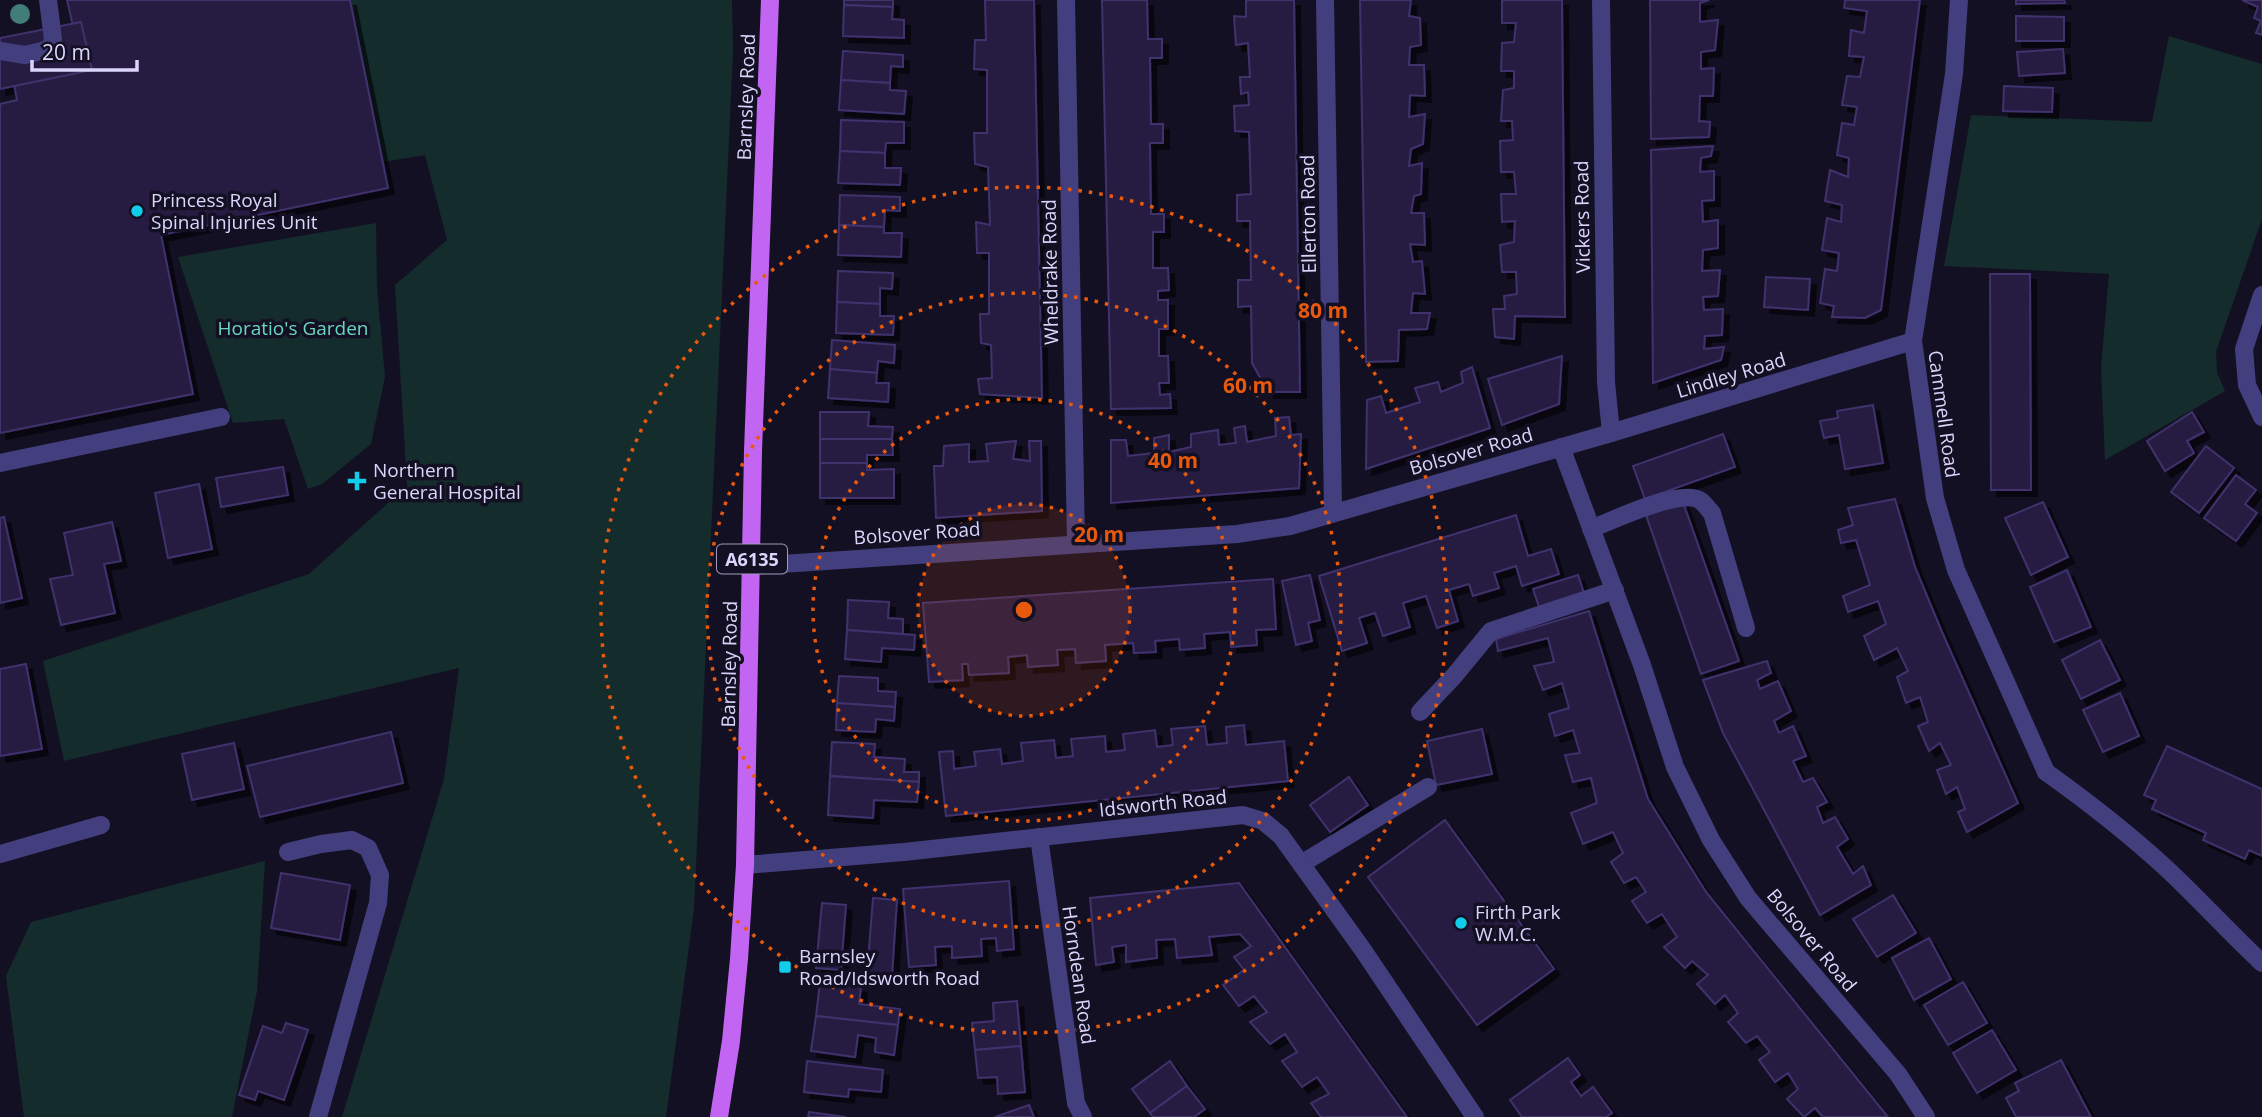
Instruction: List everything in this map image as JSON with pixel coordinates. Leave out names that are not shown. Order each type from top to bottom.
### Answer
[{"type":"main road","name":"Barnsley Road","points":[[719,1117],[731,1041],[745,865],[753,451],[770,0]]},
{"type":"street","points":[[0,51],[25,55],[50,49],[53,39],[48,0]]},
{"type":"street","name":"Wheldrake Road","points":[[1066,0],[1076,543]]},
{"type":"street","name":"Ellerton Road","points":[[1325,0],[1333,512]]},
{"type":"street","name":"Vickers Road","points":[[1601,0],[1605,369],[1611,433]]},
{"type":"street","name":"Cammell Road","points":[[1959,0],[1954,74],[1913,341],[1935,498],[1956,570],[2046,772],[2092,805],[2167,869],[2262,963]]},
{"type":"street","points":[[2262,295],[2244,349],[2247,385],[2262,417]]},
{"type":"street","name":"Lindley Road","points":[[1561,447],[1913,341]]},
{"type":"street","points":[[0,463],[221,417]]},
{"type":"street","name":"Bolsover Road","points":[[751,566],[1237,534],[1290,526],[1561,447],[1642,664],[1675,767],[1711,840],[1748,898],[1898,1074],[1926,1117]]},
{"type":"street","points":[[1591,529],[1667,500],[1687,496],[1700,500],[1712,513],[1746,628]]},
{"type":"street","points":[[1420,712],[1491,631],[1615,590]]},
{"type":"street","points":[[1301,864],[1428,787]]},
{"type":"street","name":"Idsworth Road","points":[[745,865],[904,852],[1242,815],[1263,821],[1281,836],[1363,950],[1475,1117]]},
{"type":"street","points":[[0,854],[101,825]]},
{"type":"street","name":"Horndean Road","points":[[1039,837],[1076,1103],[1083,1117]]},
{"type":"street","points":[[288,852],[352,840],[368,848],[380,875],[378,903],[318,1117]]},
{"type":"green space","points":[[350,0],[732,0],[733,52],[694,909],[666,1117],[342,1117],[444,779],[459,668],[64,761],[43,661],[309,574],[407,486],[395,285],[447,240],[425,155],[383,162]]},
{"type":"green space","points":[[2169,36],[2262,64],[2262,219],[2216,352],[2217,372],[2225,391],[2105,460],[2101,368],[2109,274],[1944,266],[1971,115],[2152,122]]},
{"type":"green space","name":"Horatio's Garden","points":[[376,223],[377,288],[385,377],[371,444],[322,484],[308,489],[284,419],[233,423],[178,257]]},
{"type":"green space","points":[[265,861],[257,991],[232,1117],[24,1117],[6,976],[31,922]]},
{"type":"building","name":"Princess Royal Spinal Injuries Unit","points":[[67,0],[350,0],[388,188],[161,235],[193,394],[0,433],[0,104],[17,100],[14,84],[83,69]]},
{"type":"building","points":[[844,0],[893,0],[893,7],[844,5]]},
{"type":"building","points":[[985,0],[1034,0],[1042,398],[980,394],[978,379],[992,378],[991,345],[981,343],[980,314],[989,314],[989,253],[977,253],[976,222],[990,225],[988,167],[975,164],[974,133],[987,133],[987,70],[974,69],[975,40],[986,40]]},
{"type":"building","points":[[1102,0],[1147,0],[1148,39],[1162,39],[1162,58],[1150,58],[1151,124],[1163,124],[1163,143],[1150,143],[1151,214],[1164,214],[1164,232],[1153,232],[1153,268],[1168,268],[1169,290],[1158,291],[1158,300],[1168,300],[1168,329],[1159,329],[1159,356],[1168,356],[1169,383],[1159,383],[1160,395],[1170,394],[1171,408],[1111,409]]},
{"type":"building","points":[[1246,0],[1294,0],[1300,392],[1268,392],[1252,363],[1251,306],[1238,307],[1238,280],[1251,280],[1250,221],[1237,221],[1237,195],[1251,194],[1249,132],[1235,131],[1234,106],[1249,105],[1248,92],[1241,94],[1240,77],[1250,77],[1248,43],[1236,45],[1234,16],[1246,17]]},
{"type":"building","points":[[1360,0],[1411,0],[1409,16],[1420,18],[1421,45],[1410,47],[1409,65],[1424,65],[1425,96],[1410,95],[1409,117],[1425,114],[1423,144],[1411,149],[1409,166],[1422,163],[1421,194],[1414,196],[1411,213],[1424,213],[1425,245],[1410,244],[1413,262],[1422,261],[1425,294],[1413,293],[1411,313],[1430,313],[1427,329],[1399,330],[1398,361],[1366,362]]},
{"type":"building","points":[[1502,0],[1562,0],[1565,317],[1515,316],[1514,339],[1495,337],[1493,309],[1505,309],[1504,296],[1517,294],[1516,272],[1502,272],[1500,245],[1514,242],[1515,221],[1502,222],[1501,194],[1516,194],[1514,172],[1501,172],[1500,141],[1513,140],[1512,121],[1501,121],[1503,90],[1514,88],[1514,71],[1501,71],[1502,43],[1514,42],[1516,23],[1502,23]]},
{"type":"building","points":[[1650,0],[1709,0],[1700,3],[1700,22],[1718,20],[1715,50],[1701,52],[1701,69],[1714,68],[1713,96],[1700,96],[1699,121],[1710,122],[1709,137],[1651,139]]},
{"type":"building","points":[[1845,0],[1920,0],[1881,310],[1865,318],[1832,317],[1834,306],[1820,303],[1825,269],[1837,271],[1839,253],[1822,250],[1827,218],[1841,222],[1842,205],[1825,201],[1830,170],[1848,177],[1849,158],[1837,155],[1842,123],[1854,125],[1857,107],[1842,105],[1847,76],[1860,77],[1864,57],[1849,56],[1851,30],[1864,33],[1867,11],[1844,8]]},
{"type":"building","points":[[2016,0],[2064,0],[2065,3],[2016,4]]},
{"type":"building","points":[[2242,0],[2262,0],[2262,35],[2256,33],[2261,21],[2254,18],[2258,7]]},
{"type":"building","points":[[844,5],[893,7],[892,19],[904,20],[904,38],[843,36]]},
{"type":"building","points":[[2016,16],[2064,17],[2064,41],[2016,41]]},
{"type":"building","points":[[81,22],[92,70],[0,89],[0,38]]},
{"type":"building","points":[[2063,49],[2065,73],[2019,76],[2017,52]]},
{"type":"building","points":[[843,51],[903,55],[903,67],[891,66],[890,83],[841,80]]},
{"type":"building","points":[[841,80],[890,83],[890,90],[906,91],[904,114],[839,110]]},
{"type":"building","points":[[2004,86],[2053,88],[2052,112],[2003,111]]},
{"type":"building","points":[[841,120],[904,122],[904,143],[886,143],[885,153],[840,151]]},
{"type":"building","points":[[1713,146],[1711,156],[1701,158],[1700,172],[1714,171],[1714,200],[1702,201],[1703,222],[1718,220],[1718,248],[1703,250],[1702,271],[1720,270],[1718,296],[1703,297],[1704,310],[1723,309],[1722,335],[1705,336],[1704,349],[1724,347],[1721,360],[1653,383],[1651,150]]},
{"type":"building","points":[[840,151],[885,153],[885,168],[901,168],[900,185],[838,183]]},
{"type":"building","points":[[840,195],[900,197],[900,211],[885,210],[884,227],[839,225]]},
{"type":"building","points":[[839,225],[884,227],[884,233],[902,233],[901,257],[838,255]]},
{"type":"building","points":[[838,271],[893,273],[892,289],[880,288],[880,304],[837,302]]},
{"type":"building","points":[[1990,274],[2030,274],[2031,490],[1991,490]]},
{"type":"building","points":[[1766,277],[1810,279],[1808,310],[1764,307]]},
{"type":"building","points":[[837,302],[880,304],[880,316],[894,316],[893,335],[836,333]]},
{"type":"building","points":[[832,340],[895,345],[894,363],[878,361],[877,373],[830,369]]},
{"type":"building","points":[[1562,356],[1559,404],[1502,425],[1488,379]]},
{"type":"building","points":[[1472,367],[1490,428],[1366,469],[1367,400],[1381,396],[1386,413],[1420,402],[1415,388],[1438,382],[1441,392],[1463,383],[1461,372]]},
{"type":"building","points":[[830,369],[877,373],[876,383],[889,383],[888,402],[828,398]]},
{"type":"building","points":[[1873,405],[1883,463],[1845,469],[1839,435],[1824,438],[1820,421],[1838,418],[1837,411]]},
{"type":"building","points":[[820,412],[869,412],[868,426],[893,427],[892,439],[820,439]]},
{"type":"building","points":[[2192,412],[2204,432],[2187,441],[2194,453],[2165,471],[2147,441]]},
{"type":"building","points":[[1289,417],[1291,435],[1301,434],[1299,488],[1111,503],[1111,440],[1126,440],[1128,456],[1154,453],[1154,438],[1169,435],[1169,452],[1191,447],[1191,434],[1218,430],[1219,445],[1236,443],[1234,428],[1245,426],[1247,442],[1276,436],[1275,418]]},
{"type":"building","points":[[1723,434],[1735,467],[1645,499],[1633,466]]},
{"type":"building","points":[[820,439],[892,439],[893,455],[867,455],[867,463],[820,463]]},
{"type":"building","points":[[1016,441],[1013,459],[1030,461],[1029,441],[1041,441],[1042,511],[936,518],[934,466],[943,466],[944,446],[969,444],[969,462],[988,461],[986,444]]},
{"type":"building","points":[[2206,446],[2234,468],[2199,513],[2171,492]]},
{"type":"building","points":[[820,463],[867,463],[867,470],[894,469],[894,498],[820,498]]},
{"type":"building","points":[[283,467],[288,495],[221,507],[216,478]]},
{"type":"building","points":[[2236,475],[2256,490],[2245,504],[2257,513],[2236,541],[2204,518]]},
{"type":"building","points":[[199,484],[212,549],[168,558],[155,493]]},
{"type":"building","points":[[1895,499],[1915,567],[2018,803],[1967,832],[1958,812],[1965,809],[1957,787],[1946,794],[1937,770],[1951,765],[1940,743],[1929,751],[1918,726],[1928,722],[1920,697],[1906,703],[1897,677],[1908,671],[1897,648],[1874,660],[1864,636],[1886,624],[1878,601],[1848,612],[1843,596],[1870,585],[1856,540],[1841,543],[1838,530],[1853,525],[1848,508]]},
{"type":"building","points":[[1683,502],[1739,661],[1701,674],[1646,515]]},
{"type":"building","points":[[2043,502],[2068,557],[2031,575],[2005,518]]},
{"type":"building","points":[[1516,515],[1528,556],[1551,549],[1559,574],[1522,586],[1516,566],[1494,573],[1499,588],[1473,596],[1469,584],[1449,590],[1458,621],[1437,628],[1426,596],[1403,603],[1410,627],[1383,636],[1375,613],[1359,618],[1367,643],[1342,651],[1319,576]]},
{"type":"building","points":[[4,517],[22,598],[0,603],[0,518]]},
{"type":"building","points":[[112,522],[121,561],[104,564],[115,613],[61,625],[50,579],[73,575],[64,533]]},
{"type":"building","points":[[2067,570],[2091,627],[2054,642],[2030,587]]},
{"type":"building","points":[[1310,575],[1320,620],[1308,623],[1312,641],[1296,645],[1282,581]]},
{"type":"building","points":[[1578,575],[1584,593],[1539,607],[1533,589]]},
{"type":"building","points":[[1273,579],[1276,629],[1256,630],[1257,645],[1231,647],[1230,632],[1204,634],[1205,648],[1180,650],[1179,639],[1155,641],[1156,652],[1134,653],[1133,643],[1105,645],[1106,661],[1076,663],[1075,649],[1057,650],[1058,665],[1028,667],[1027,655],[1008,657],[1009,673],[969,675],[968,664],[962,664],[963,680],[929,682],[923,603]]},
{"type":"building","points":[[848,600],[889,602],[888,618],[903,619],[903,634],[847,630]]},
{"type":"building","points":[[1589,611],[1648,799],[1706,892],[1888,1117],[1823,1117],[1815,1108],[1804,1117],[1787,1099],[1798,1089],[1788,1073],[1775,1082],[1759,1060],[1770,1052],[1757,1036],[1746,1043],[1728,1022],[1738,1013],[1725,995],[1715,1004],[1697,984],[1708,975],[1692,961],[1685,968],[1664,947],[1677,937],[1662,914],[1647,923],[1632,901],[1646,892],[1636,877],[1624,883],[1611,862],[1623,853],[1613,832],[1583,844],[1571,813],[1597,803],[1591,778],[1573,782],[1565,755],[1580,753],[1573,730],[1555,736],[1549,714],[1569,708],[1562,683],[1543,690],[1534,666],[1554,662],[1548,638],[1498,651],[1496,639]]},
{"type":"building","points":[[847,630],[915,635],[914,650],[882,648],[881,662],[845,659]]},
{"type":"building","points":[[2100,640],[2120,680],[2081,699],[2062,660]]},
{"type":"building","points":[[1767,661],[1771,673],[1757,680],[1760,689],[1778,681],[1791,711],[1774,721],[1779,733],[1793,726],[1806,756],[1793,761],[1803,782],[1813,778],[1827,802],[1817,807],[1823,823],[1835,817],[1848,839],[1837,847],[1853,874],[1863,866],[1871,885],[1820,915],[1723,733],[1703,680]]},
{"type":"building","points":[[26,664],[42,749],[0,756],[0,669]]},
{"type":"building","points":[[839,676],[878,678],[878,691],[896,692],[895,707],[837,703]]},
{"type":"building","points":[[2120,693],[2139,736],[2103,752],[2083,710]]},
{"type":"building","points":[[837,703],[895,707],[894,721],[876,719],[875,732],[836,730]]},
{"type":"building","points":[[1244,725],[1246,745],[1284,741],[1288,781],[946,816],[939,752],[953,751],[954,769],[976,766],[974,752],[1000,749],[1002,764],[1023,761],[1021,743],[1054,740],[1056,758],[1073,756],[1071,739],[1105,736],[1106,752],[1125,750],[1123,734],[1155,730],[1157,747],[1173,745],[1171,729],[1205,726],[1207,745],[1227,743],[1226,727]]},
{"type":"building","points":[[1482,729],[1492,774],[1436,785],[1427,741]]},
{"type":"building","points":[[391,732],[403,783],[260,817],[247,766]]},
{"type":"building","points":[[832,742],[875,744],[874,757],[905,759],[904,772],[919,772],[919,782],[830,776]]},
{"type":"building","points":[[234,743],[244,789],[192,800],[182,754]]},
{"type":"building","points":[[2167,746],[2262,789],[2262,856],[2249,850],[2245,859],[2203,840],[2206,833],[2152,809],[2156,800],[2144,795]]},
{"type":"building","points":[[830,776],[919,782],[917,802],[874,800],[873,818],[828,815]]},
{"type":"building","points":[[1349,777],[1368,805],[1330,832],[1310,805]]},
{"type":"building","name":"Firth Park W.M.C.","points":[[1445,820],[1554,969],[1477,1025],[1368,877]]},
{"type":"building","points":[[281,873],[350,885],[340,940],[271,928]]},
{"type":"building","points":[[1009,881],[1014,949],[997,951],[996,938],[981,939],[982,956],[952,958],[952,946],[935,947],[936,965],[909,967],[903,889]]},
{"type":"building","points":[[1239,883],[1407,1117],[1321,1117],[1311,1103],[1329,1094],[1317,1077],[1302,1087],[1282,1061],[1297,1052],[1285,1034],[1270,1044],[1250,1022],[1267,1012],[1254,996],[1239,1006],[1223,985],[1244,970],[1234,957],[1251,946],[1240,934],[1209,937],[1212,955],[1177,958],[1175,939],[1156,940],[1157,958],[1126,962],[1126,945],[1112,947],[1114,962],[1096,965],[1090,898]]},
{"type":"building","points":[[1893,895],[1916,933],[1877,957],[1853,919]]},
{"type":"building","points":[[873,898],[897,900],[892,976],[867,974]]},
{"type":"building","points":[[822,903],[846,905],[841,970],[816,968]]},
{"type":"building","points":[[1929,938],[1951,979],[1914,1000],[1892,958]]},
{"type":"building","points":[[820,982],[861,987],[859,1004],[900,1009],[898,1025],[816,1016]]},
{"type":"building","points":[[1963,982],[1987,1023],[1948,1045],[1924,1005]]},
{"type":"building","points":[[1017,1001],[1021,1046],[975,1050],[972,1023],[994,1021],[993,1003]]},
{"type":"building","points":[[816,1016],[898,1025],[894,1055],[875,1052],[876,1038],[858,1035],[855,1057],[811,1051]]},
{"type":"building","points":[[286,1023],[308,1030],[284,1100],[258,1091],[255,1100],[239,1095],[263,1026],[282,1033]]},
{"type":"building","points":[[1992,1030],[2016,1070],[1977,1093],[1953,1053]]},
{"type":"building","points":[[1021,1046],[1025,1092],[998,1094],[997,1077],[978,1078],[975,1050]]},
{"type":"building","points":[[1568,1058],[1580,1075],[1571,1082],[1581,1096],[1593,1087],[1612,1113],[1606,1117],[1522,1117],[1510,1100]]},
{"type":"building","points":[[2061,1060],[2091,1117],[2016,1117],[2006,1098],[2019,1091],[2015,1083]]},
{"type":"building","points":[[807,1061],[883,1070],[881,1092],[849,1089],[848,1097],[804,1092]]},
{"type":"building","points":[[1170,1061],[1187,1086],[1150,1113],[1132,1089]]},
{"type":"building","points":[[1187,1086],[1205,1109],[1194,1117],[1153,1117],[1150,1113]]},
{"type":"building","points":[[1029,1105],[1034,1117],[995,1117]]},
{"type":"building","points":[[809,1112],[846,1117],[808,1117]]},
{"type":"place","name":"Princess Royal Spinal Injuries Unit","points":[[137,211]]},
{"type":"place","name":"Northern General Hospital","points":[[357,481]]},
{"type":"place","name":"Firth Park W.M.C.","points":[[1461,923]]},
{"type":"place","name":"Barnsley Road/Idsworth Road","points":[[785,967]]}]
